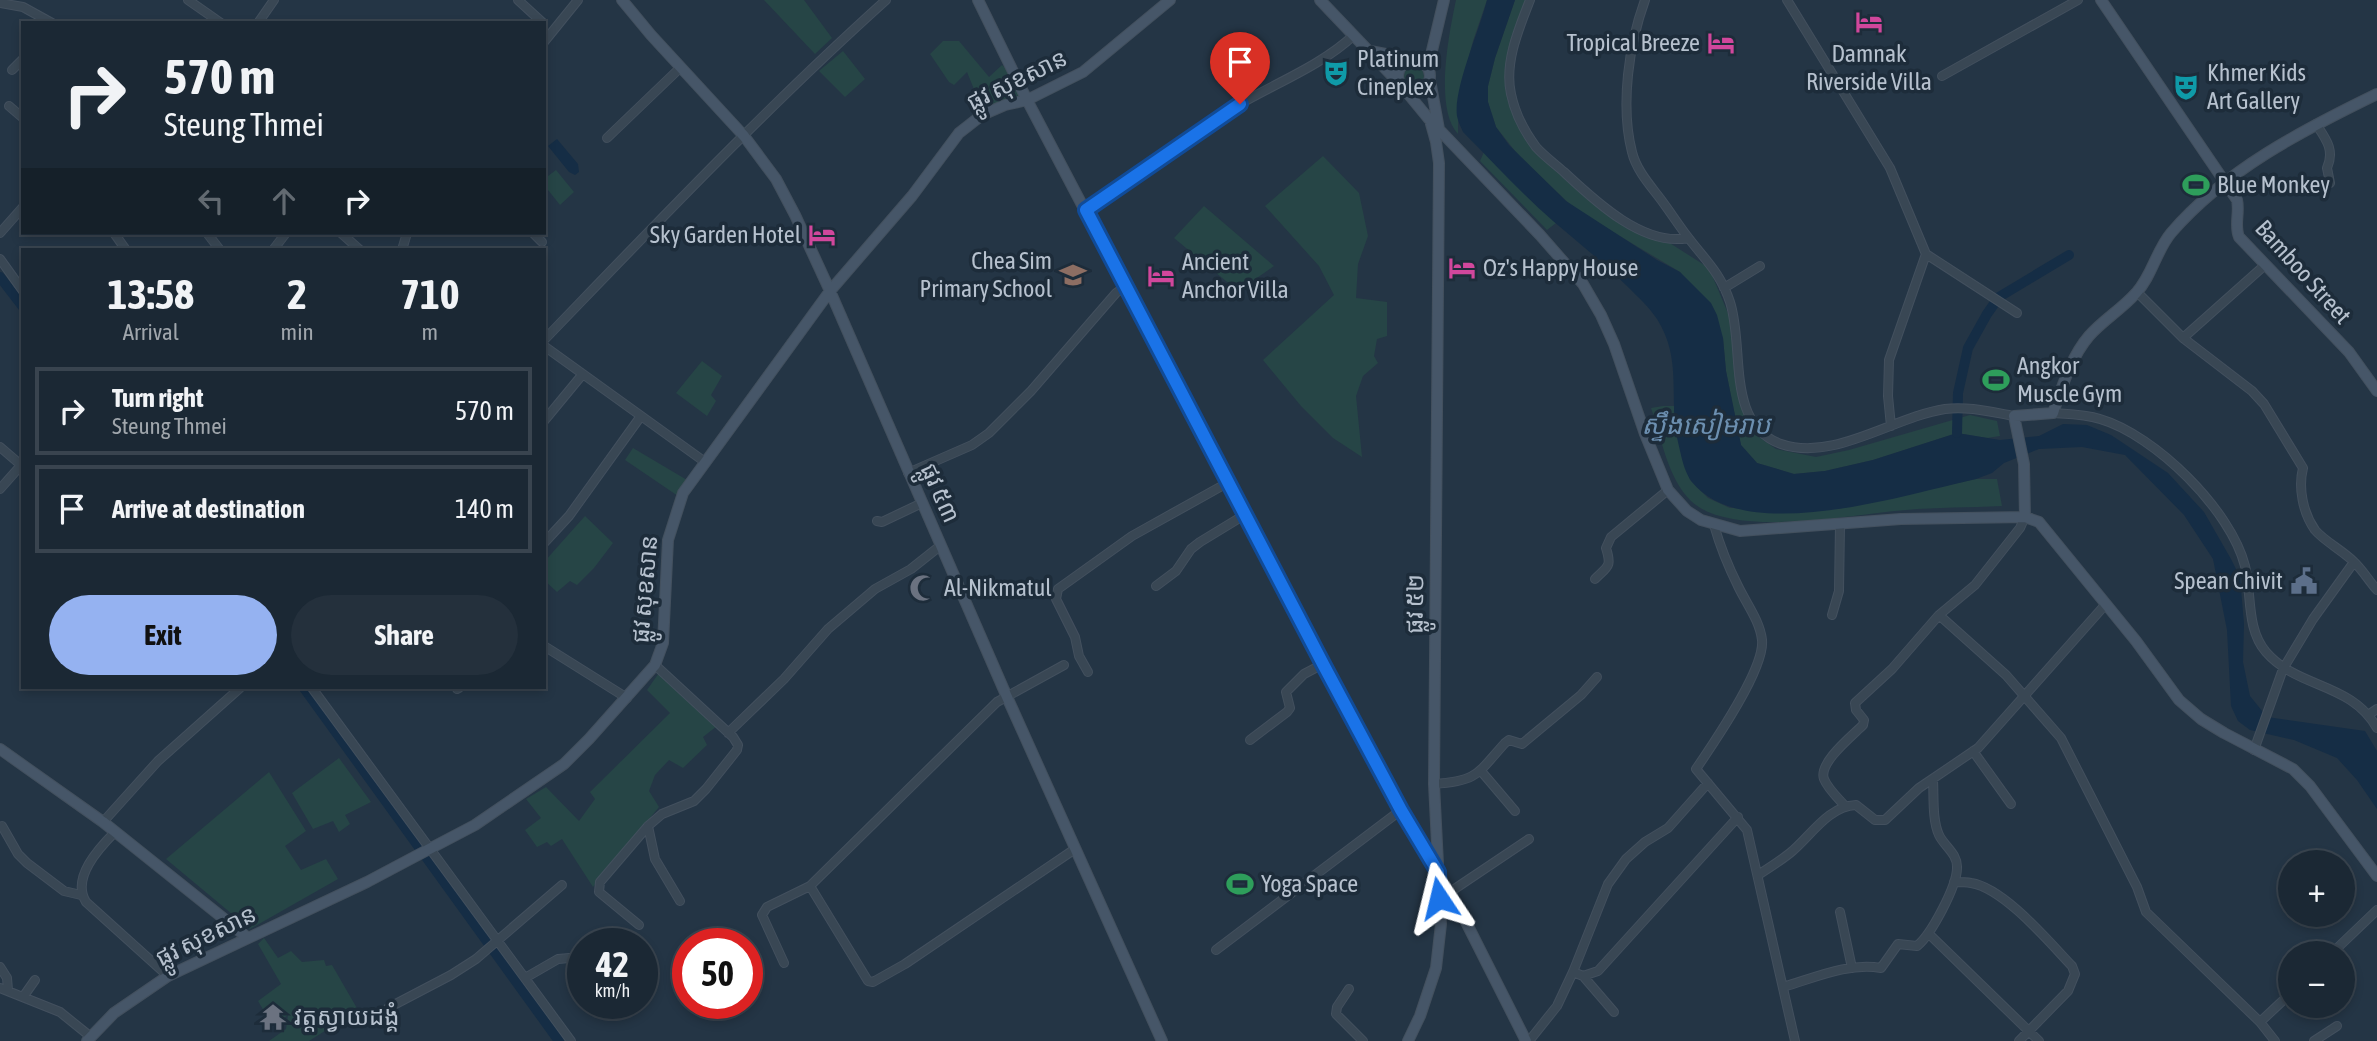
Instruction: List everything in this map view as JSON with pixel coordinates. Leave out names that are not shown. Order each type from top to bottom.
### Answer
[{"type":"street","points":[[188,0],[218,21]]},
{"type":"street","points":[[259,21],[274,0]]},
{"type":"street","points":[[518,0],[542,21]]},
{"type":"street","points":[[546,40],[578,0]]},
{"type":"street","name":"ផ្លូវ ៥៣","points":[[622,0],[744,136],[776,180],[830,291],[908,473],[1162,1041]]},
{"type":"street","points":[[546,338],[744,136],[886,0]]},
{"type":"street","points":[[978,0],[1027,100],[1323,664],[1401,810],[1450,892],[1528,1041],[1557,1006],[1608,884],[1626,859],[1645,842],[1668,828],[1708,783]]},
{"type":"street","name":"ផ្លូវ សុខសាន","points":[[89,1039],[114,1013],[169,976],[429,850],[475,825],[564,764],[655,665],[663,643],[667,554],[672,521],[683,493],[830,291],[912,196],[959,133],[982,115],[1005,105],[1027,100],[1083,72],[1170,0]]},
{"type":"street","points":[[1320,0],[1583,284],[1614,344],[1645,434],[1668,490],[1687,511],[1714,525],[1741,531],[1901,519],[2025,517],[2039,522],[2136,641],[2179,700],[2201,719],[2293,769],[2310,786],[2377,876]]},
{"type":"street","points":[[1402,86],[1419,91],[1429,75],[1444,0]]},
{"type":"street","points":[[1530,0],[1513,49],[1510,91],[1518,118],[1536,147],[1581,189],[1625,222],[1660,237],[1679,240],[1688,238]]},
{"type":"street","points":[[1645,0],[1630,50],[1628,108],[1632,154],[1643,176],[1688,238],[1711,264],[1724,288],[1734,319],[1742,394],[1747,413],[1762,434],[1781,444],[1811,448],[1841,442],[1929,413],[1965,408],[2014,416],[2053,413],[2087,416],[2121,427],[2146,443],[2204,494],[2224,522],[2244,562],[2249,580],[2253,633],[2264,651],[2284,669],[2341,693],[2368,715],[2377,728]]},
{"type":"street","points":[[1787,0],[1890,168],[1926,254],[2017,313]]},
{"type":"street","points":[[1942,76],[2078,0]]},
{"type":"street","name":"Bamboo Street","points":[[2101,0],[2238,203],[2237,234],[2349,352],[2377,391]]},
{"type":"street","points":[[0,3],[23,7],[48,21]]},
{"type":"street","points":[[546,25],[553,32]]},
{"type":"street","points":[[1086,210],[1217,120],[1314,64],[1344,45],[1354,35]]},
{"type":"street","points":[[1402,86],[1398,70],[1406,61],[1433,48]]},
{"type":"street","points":[[1370,51],[1424,63],[1429,75]]},
{"type":"street","points":[[12,70],[21,62]]},
{"type":"street","points":[[607,138],[681,67]]},
{"type":"street","name":"ផ្លូវ ៥២","points":[[1429,75],[1442,150],[1439,163]]},
{"type":"street","points":[[2053,413],[2083,345],[2090,335],[2137,292],[2165,240],[2187,216],[2226,183],[2283,142],[2377,94]]},
{"type":"street","points":[[9,106],[21,116]]},
{"type":"street","name":"ផ្លូវ ៥២","points":[[1408,1041],[1432,980],[1441,924],[1434,784],[1439,163],[1428,118]]},
{"type":"street","points":[[2316,124],[2332,149],[2326,168],[2330,183]]},
{"type":"street","points":[[1442,150],[1447,144],[1455,146]]},
{"type":"street","points":[[0,233],[21,209]]},
{"type":"street","points":[[343,235],[358,248]]},
{"type":"street","points":[[535,235],[542,242]]},
{"type":"street","points":[[1891,426],[1889,360],[1926,254]]},
{"type":"street","points":[[0,259],[21,288]]},
{"type":"street","points":[[2183,338],[2265,265]]},
{"type":"street","points":[[1724,288],[1760,267]]},
{"type":"street","points":[[908,473],[972,445],[989,433],[1031,391],[1116,293],[1126,286]]},
{"type":"street","points":[[2137,292],[2183,338],[2240,380],[2263,404],[2303,468],[2301,491],[2315,530],[2354,562],[2377,590]]},
{"type":"street","points":[[546,347],[705,462]]},
{"type":"street","points":[[546,419],[582,374]]},
{"type":"street","points":[[546,541],[569,516],[641,416]]},
{"type":"street","points":[[1845,806],[1829,788],[1822,770],[1863,725],[1864,720],[1856,710],[1855,703],[1892,669],[1938,615],[1975,585],[2020,528],[2025,517],[2024,464],[2014,416]]},
{"type":"street","points":[[0,447],[21,463]]},
{"type":"street","points":[[0,489],[21,465]]},
{"type":"street","points":[[1088,672],[1056,599],[1055,595],[1060,586],[1132,536],[1229,482]]},
{"type":"street","points":[[1595,579],[1610,564],[1606,548],[1611,537],[1668,490]]},
{"type":"street","points":[[877,521],[882,522],[922,503]]},
{"type":"street","points":[[1156,586],[1176,571],[1200,542],[1245,514]]},
{"type":"street","points":[[1832,615],[1839,591],[1840,524]]},
{"type":"street","points":[[1714,525],[1729,565],[1758,625],[1762,646],[1760,658],[1744,691],[1696,769],[1747,830],[1795,1041]]},
{"type":"street","points":[[728,733],[784,679],[828,629],[875,589],[918,564],[940,545]]},
{"type":"street","points":[[2254,750],[2284,669],[2314,619],[2354,562]]},
{"type":"street","points":[[1758,875],[1791,852],[1821,822],[1845,806],[1856,805],[1875,820],[1885,820],[1919,789],[1973,751],[2105,605]]},
{"type":"street","points":[[1938,615],[1972,642],[2026,695],[2061,738],[2137,887],[2146,912],[2260,1022],[2275,1041]]},
{"type":"street","points":[[546,647],[627,698]]},
{"type":"street","points":[[1250,740],[1287,712],[1290,705],[1286,692],[1304,674],[1323,664]]},
{"type":"street","points":[[639,925],[599,892],[598,885],[648,826],[662,814],[694,801],[737,750],[737,743],[728,733],[655,665]]},
{"type":"street","points":[[784,963],[762,915],[766,907],[810,886],[997,702],[1064,666]]},
{"type":"street","points":[[1434,784],[1461,782],[1482,771],[1505,743],[1509,740],[1522,744],[1581,695],[1597,677]]},
{"type":"street","points":[[103,822],[158,761],[239,689]]},
{"type":"street","points":[[314,689],[496,942],[571,1041]]},
{"type":"street","points":[[2368,715],[2377,709]]},
{"type":"street","points":[[0,749],[103,822],[248,938]]},
{"type":"street","points":[[1973,751],[2011,804]]},
{"type":"street","points":[[1482,771],[1515,811]]},
{"type":"street","points":[[1783,987],[1852,968],[1883,968],[1898,944],[1917,946],[1929,934],[1954,882],[1957,867],[1956,860],[1940,838],[1933,780]]},
{"type":"street","points":[[1216,950],[1401,810]]},
{"type":"street","points":[[1583,976],[1598,971],[1605,964],[1738,817]]},
{"type":"street","points":[[1413,831],[1425,833],[1435,825]]},
{"type":"street","points":[[2,826],[18,854],[27,863],[64,891],[81,895]]},
{"type":"street","points":[[648,826],[655,859],[680,901]]},
{"type":"street","points":[[115,832],[99,847],[87,867],[81,895],[169,976]]},
{"type":"street","points":[[1450,892],[1529,839]]},
{"type":"street","points":[[810,886],[868,981],[873,982],[915,958],[1076,849]]},
{"type":"street","points":[[1954,882],[1973,883],[1986,888],[2011,905],[2072,966],[2075,974],[2068,991],[2019,1041]]},
{"type":"street","points":[[388,1009],[451,975],[487,950],[562,885]]},
{"type":"street","points":[[2345,941],[2377,910]]},
{"type":"street","points":[[1840,912],[1852,968]]},
{"type":"street","points":[[1441,924],[1458,915],[1465,920]]},
{"type":"street","points":[[1929,934],[2039,1041]]},
{"type":"street","points":[[525,978],[558,959],[567,958]]},
{"type":"street","points":[[0,967],[7,978],[4,989],[60,1012],[89,1039]]},
{"type":"street","points":[[1573,972],[1583,976],[1614,1012]]},
{"type":"street","points":[[23,997],[35,980]]},
{"type":"street","points":[[1349,989],[1337,1007],[1336,1014],[1363,1041]]},
{"type":"street","points":[[2260,1022],[2278,1005]]},
{"type":"street","points":[[2314,1041],[2337,1026]]},
{"type":"green space","points":[[764,0],[804,0],[832,38],[815,54]]},
{"type":"green space","points":[[1456,0],[1487,0],[1458,99],[1458,134],[1451,122],[1445,89],[1447,50]]},
{"type":"green space","points":[[1515,0],[1527,0],[1507,62],[1507,92],[1516,122],[1531,148],[1592,201],[1665,240],[1709,268],[1730,318],[1742,407],[1753,433],[1776,449],[1816,457],[1970,415],[1997,421],[2000,436],[1987,438],[1957,433],[1873,460],[1825,471],[1794,474],[1757,463],[1741,445],[1726,371],[1723,338],[1680,272],[1576,210],[1519,156],[1496,127],[1488,102],[1488,86]]},
{"type":"green space","points":[[943,41],[959,41],[989,77],[1002,65],[1010,72],[1020,97],[1008,98],[982,109],[967,72],[954,85],[949,82],[930,54]]},
{"type":"green space","points":[[843,51],[865,79],[845,97],[819,71]]},
{"type":"green space","points":[[1414,66],[1421,69],[1424,76],[1421,83],[1414,86],[1407,83],[1404,76],[1407,69]]},
{"type":"green space","points":[[1484,152],[1556,223],[1547,230],[1480,161]]},
{"type":"green space","points":[[1323,156],[1359,193],[1368,236],[1358,264],[1356,298],[1387,302],[1387,336],[1377,339],[1374,356],[1378,363],[1363,376],[1356,396],[1362,457],[1333,438],[1301,406],[1263,360],[1334,295],[1319,266],[1265,206]]},
{"type":"green space","points":[[556,170],[574,192],[560,205],[546,188],[546,178]]},
{"type":"green space","points":[[1204,206],[1274,266],[1238,291],[1174,238]]},
{"type":"green space","points":[[702,361],[722,376],[711,395],[716,401],[707,416],[676,393]]},
{"type":"green space","points":[[1674,406],[1678,440],[1690,480],[1708,498],[1730,508],[1838,509],[1976,479],[1997,479],[2002,506],[1908,510],[1789,522],[1732,519],[1709,512],[1691,501],[1676,481],[1651,408]]},
{"type":"green space","points":[[633,448],[687,480],[678,496],[625,460]]},
{"type":"green space","points":[[585,516],[613,543],[577,585],[570,581],[557,592],[546,582],[546,560]]},
{"type":"green space","points":[[661,670],[717,726],[703,737],[707,745],[683,768],[669,760],[655,775],[649,791],[659,807],[593,887],[562,839],[551,846],[547,842],[537,847],[525,830],[541,818],[526,799],[546,787],[579,821],[595,799],[590,792],[670,713],[647,690]]},
{"type":"green space","points":[[339,758],[371,802],[345,815],[350,824],[339,832],[333,821],[313,829],[292,793]]},
{"type":"green space","points":[[269,772],[306,831],[285,846],[301,870],[326,859],[338,879],[250,929],[166,859]]},
{"type":"green space","points":[[264,938],[278,958],[291,951],[302,962],[324,960],[326,966],[332,965],[358,1010],[309,1041],[269,1041],[286,1029],[288,1015],[273,1026],[258,1001],[281,984],[258,944]]},
{"type":"water","name":"ស្ទឹងសៀមរាប","points":[[1487,0],[1515,0],[1488,86],[1488,102],[1496,127],[1509,145],[1566,201],[1680,272],[1711,303],[1723,338],[1726,371],[1741,445],[1757,463],[1794,474],[1825,471],[1873,460],[1957,433],[2000,440],[2039,436],[2063,424],[2087,425],[2111,435],[2168,473],[2204,512],[2231,559],[2240,577],[2244,624],[2243,662],[2250,696],[2267,717],[2365,731],[2377,751],[2377,809],[2357,780],[2337,758],[2294,740],[2250,730],[2238,721],[2231,706],[2227,630],[2213,559],[2184,515],[2125,455],[2082,447],[2039,449],[2004,463],[1992,473],[1976,479],[1870,504],[1787,514],[1749,511],[1716,501],[1692,482],[1685,468],[1675,426],[1670,349],[1657,319],[1620,279],[1553,221],[1463,132],[1457,116],[1459,91]]},
{"type":"water","points":[[557,139],[578,164],[579,172],[575,175],[569,172],[548,146]]},
{"type":"waterway","points":[[1957,433],[1958,393],[1968,348],[1987,314],[1999,297],[2069,255]]},
{"type":"waterway","points":[[0,277],[21,304]]},
{"type":"waterway","points":[[305,689],[559,1041]]},
{"type":"place","name":"Damnak Riverside Villa","points":[[1869,22]]},
{"type":"place","name":"Tropical Breeze","points":[[1721,43]]},
{"type":"place","name":"Platinum Cineplex","points":[[1336,73]]},
{"type":"place","name":"Khmer Kids Art Gallery","points":[[2186,87]]},
{"type":"place","name":"Blue Monkey","points":[[2196,185]]},
{"type":"place","name":"Sky Garden Hotel","points":[[822,235]]},
{"type":"place","name":"Oz's Happy House","points":[[1462,268]]},
{"type":"place","name":"Chea Sim Primary School","points":[[1073,275]]},
{"type":"place","name":"Ancient Anchor Villa","points":[[1161,276]]},
{"type":"place","name":"Angkor Muscle Gym","points":[[1996,380]]},
{"type":"place","name":"Spean Chivit","points":[[2304,581]]},
{"type":"place","name":"Al-Nikmatul","points":[[923,588]]},
{"type":"place","name":"Yoga Space","points":[[1240,884]]},
{"type":"place","name":"វត្តស្វាយដង្គំ","points":[[273,1017]]},
{"type":"route","points":[[1240,104],[1086,210],[1323,664],[1401,810],[1438,872],[1439,898]]}]
